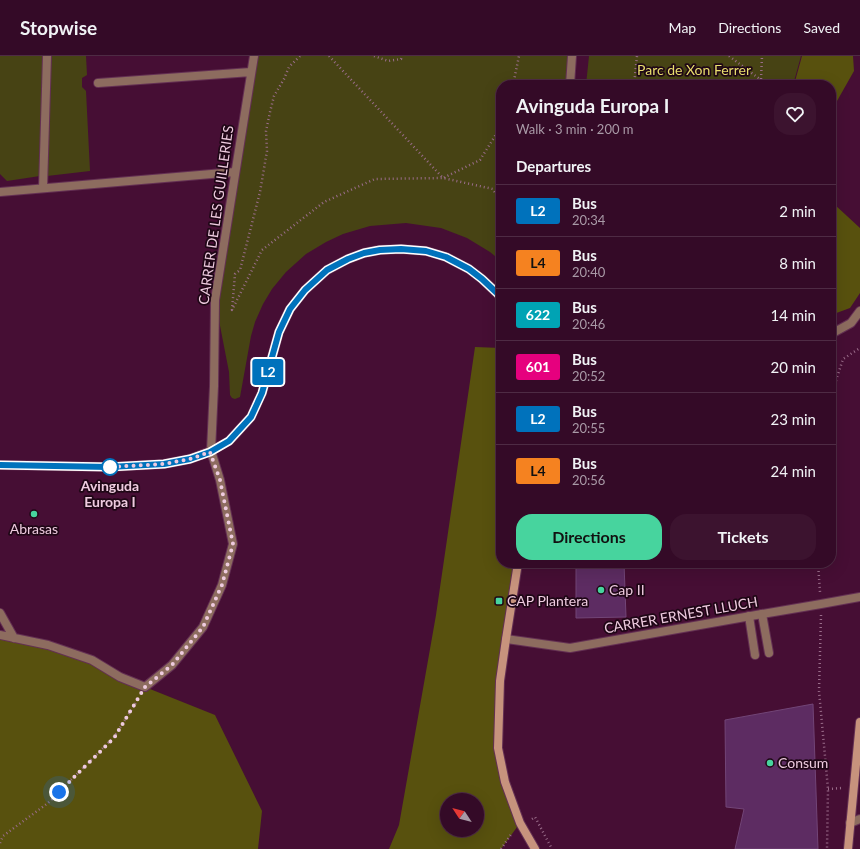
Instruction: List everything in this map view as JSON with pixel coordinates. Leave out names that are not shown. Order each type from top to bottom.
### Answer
[{"type":"street","points":[[43,188],[47,56]]},
{"type":"street","name":"CARRER DE LES GUILLERIES","points":[[210,452],[214,386],[215,300],[254,56]]},
{"type":"street","points":[[570,80],[572,56]]},
{"type":"street","points":[[98,83],[251,72]]},
{"type":"street","points":[[0,192],[235,172]]},
{"type":"street","points":[[0,465],[109,467],[164,464],[190,459],[210,452],[229,441],[251,417],[262,393],[279,332],[290,309],[305,290],[327,270],[348,259],[364,253],[380,250],[401,249],[426,251],[446,257],[469,269],[496,292]]},
{"type":"street","points":[[836,331],[851,323],[860,311]]},
{"type":"street","points":[[0,635],[48,645],[92,660],[120,677],[145,687],[172,665],[203,627],[222,585],[233,544],[220,480],[210,452]]},
{"type":"street","points":[[517,568],[500,681],[498,748],[505,782],[520,823],[535,849]]},
{"type":"street","name":"CARRER ERNEST LLUCH","points":[[506,639],[570,648],[860,597]]},
{"type":"street","points":[[0,613],[14,638]]},
{"type":"street","points":[[762,614],[769,653]]},
{"type":"street","points":[[749,616],[756,655]]},
{"type":"street","points":[[848,849],[860,722]]},
{"type":"street","points":[[850,823],[860,819]]},
{"type":"path","points":[[300,56],[289,67],[274,96],[266,131],[267,151],[260,192],[240,270],[235,274],[232,310],[262,250],[324,202],[375,179],[443,178],[493,189],[496,194]]},
{"type":"path","points":[[329,56],[443,178]]},
{"type":"path","points":[[374,56],[388,61],[401,59],[402,56]]},
{"type":"path","points":[[514,80],[520,56]]},
{"type":"path","points":[[635,80],[637,56]]},
{"type":"path","points":[[729,56],[761,80]]},
{"type":"path","points":[[761,80],[762,56]]},
{"type":"path","points":[[443,178],[480,160],[496,133]]},
{"type":"path","points":[[836,381],[843,359],[860,348]]},
{"type":"path","points":[[818,568],[821,604],[818,691],[828,789],[827,849]]},
{"type":"path","points":[[0,843],[3,836],[48,803],[114,738],[145,687]]},
{"type":"path","points":[[501,849],[520,823]]},
{"type":"green space","points":[[0,56],[43,56],[40,176],[7,181],[0,174]]},
{"type":"green space","points":[[51,56],[86,56],[87,75],[82,78],[82,87],[86,91],[90,171],[47,176]]},
{"type":"green space","points":[[255,56],[571,56],[569,80],[496,80],[496,257],[467,238],[441,228],[406,223],[370,226],[343,234],[326,242],[306,254],[286,272],[272,289],[263,304],[251,336],[240,397],[235,399],[230,395],[229,372],[215,300]]},
{"type":"green space","name":"Parc de Xon Ferrer","points":[[589,56],[801,56],[794,80],[587,80]]},
{"type":"shaded area","points":[[802,56],[853,56],[854,71],[836,102],[836,80],[795,80]]},
{"type":"shaded area","points":[[836,206],[860,228],[860,293],[850,308],[836,313]]},
{"type":"shaded area","points":[[475,347],[496,348],[496,568],[517,568],[506,639],[498,748],[520,823],[501,849],[389,849],[399,825],[436,615]]},
{"type":"shaded area","points":[[0,635],[48,645],[145,687],[215,715],[262,811],[258,849],[0,849]]},
{"type":"building","name":"Cap II","points":[[576,568],[624,568],[626,617],[576,618]]},
{"type":"building","name":"Consum","points":[[813,704],[818,849],[735,849],[744,809],[726,807],[725,720]]},
{"type":"bus line","name":"L2","points":[[0,465],[109,467],[164,464],[190,459],[210,452],[229,441],[251,417],[262,393],[279,332],[290,309],[305,290],[327,270],[348,259],[364,253],[380,250],[401,249],[426,251],[446,257],[469,269],[496,292]]},
{"type":"place","name":"Avinguda Europa I","points":[[110,467]]},
{"type":"place","name":"Abrasas","points":[[34,514]]},
{"type":"place","name":"Cap II","points":[[601,590]]},
{"type":"place","name":"CAP Plantera","points":[[499,601]]},
{"type":"place","name":"Consum","points":[[770,763]]},
{"type":"route","points":[[59,792],[114,738],[145,687],[172,665],[203,627],[222,585],[233,544],[220,480],[210,452],[190,459],[164,464],[110,467]]}]
